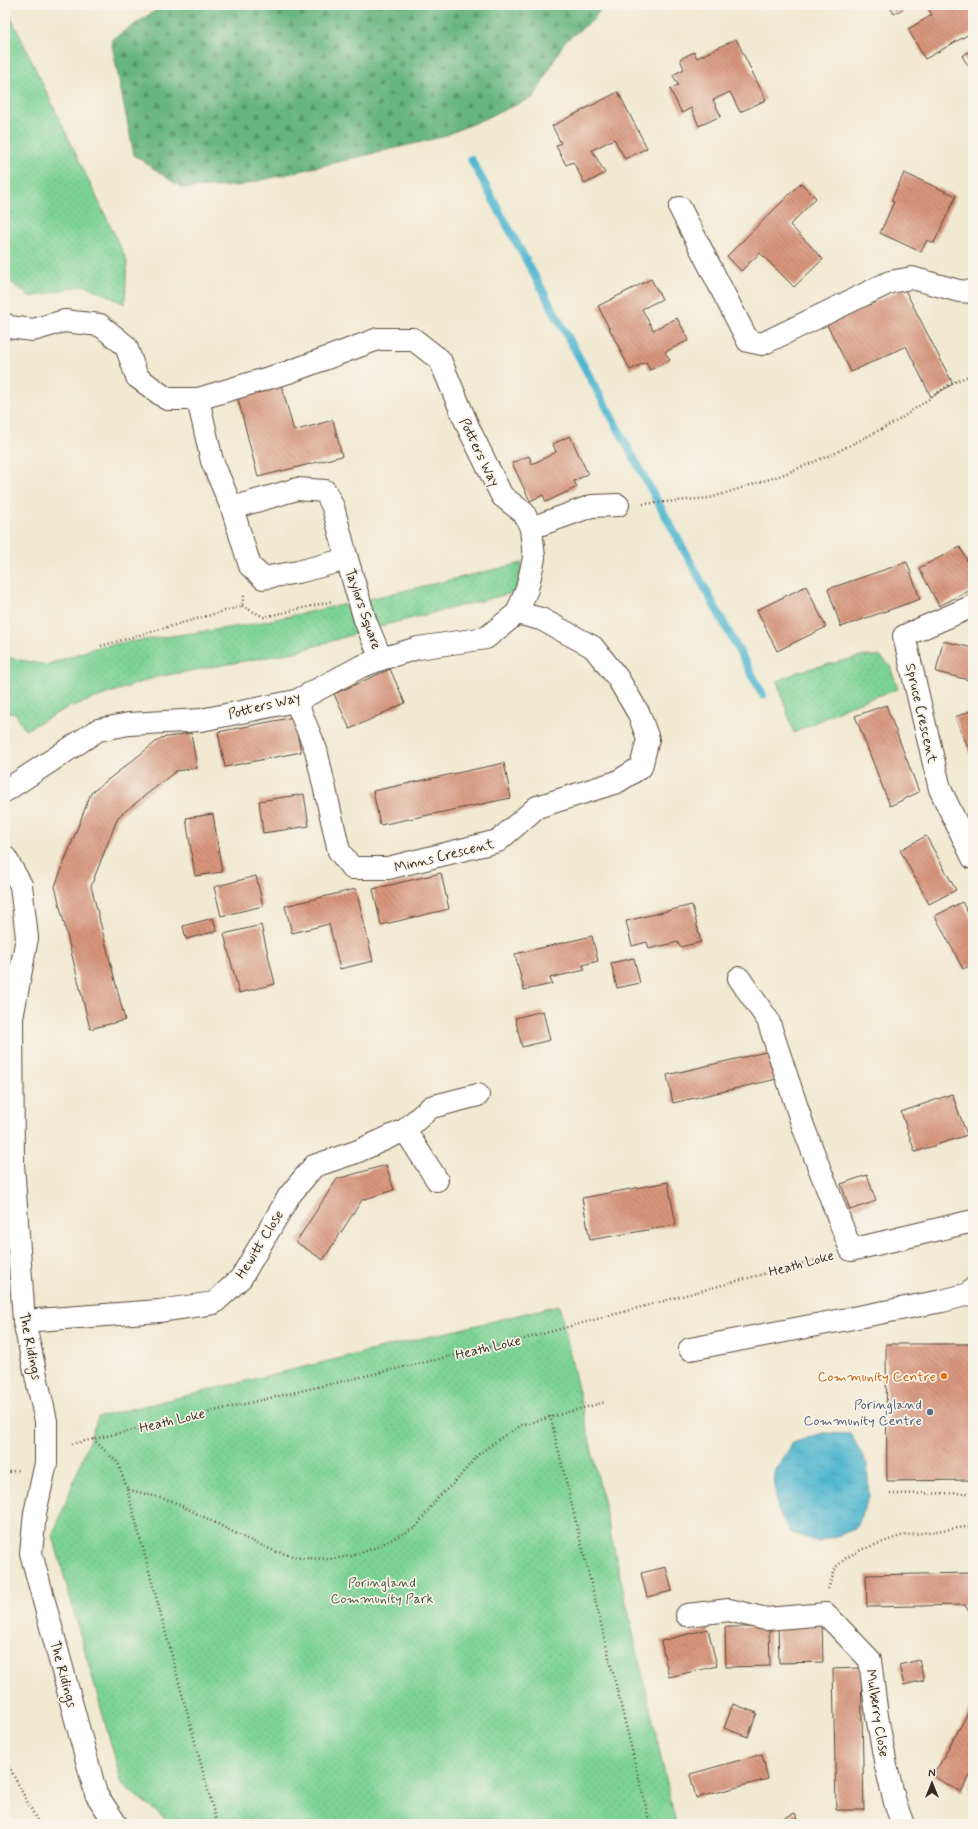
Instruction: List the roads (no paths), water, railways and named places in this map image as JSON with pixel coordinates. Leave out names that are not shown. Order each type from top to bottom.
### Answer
[{"type":"street","points":[[680,208],[748,341],[762,344],[890,282],[912,278],[959,291],[973,292]]},
{"type":"street","name":"Potters Way","points":[[5,324],[8,327],[33,330],[64,321],[100,325],[126,346],[136,377],[167,399],[198,399],[290,372],[378,339],[413,339],[440,360],[469,429],[502,496],[524,513],[531,528],[534,558],[527,589],[517,613],[486,638],[418,648],[381,659],[360,667],[296,700],[201,720],[129,724],[98,730],[5,791]]},
{"type":"street","points":[[198,399],[212,461],[232,508]]},
{"type":"street","name":"Taylors Square","points":[[347,559],[298,572],[263,578],[250,566],[232,508],[297,489],[325,491],[333,507],[365,620],[381,659]]},
{"type":"street","points":[[531,528],[592,506],[618,505]]},
{"type":"street","name":"Spruce Crescent","points":[[973,606],[904,636],[940,789],[967,832],[973,858]]},
{"type":"street","name":"Minns Crescent","points":[[296,700],[316,750],[339,851],[352,868],[388,868],[498,841],[537,807],[617,782],[641,767],[648,739],[639,714],[617,678],[593,647],[541,619],[517,613]]},
{"type":"street","name":"The Ridings","points":[[5,857],[21,885],[27,938],[12,1018],[9,1164],[24,1321],[46,1421],[46,1463],[35,1513],[31,1553],[96,1794],[116,1824]]},
{"type":"street","name":"Heath Loke","points":[[739,978],[768,1020],[803,1126],[851,1250],[973,1221]]},
{"type":"street","name":"Hewitt Close","points":[[24,1321],[159,1311],[214,1303],[241,1278],[289,1196],[314,1166],[356,1152],[405,1130],[431,1108],[478,1095]]},
{"type":"street","points":[[405,1130],[437,1180]]},
{"type":"street","points":[[690,1349],[942,1301],[969,1294],[973,1289]]},
{"type":"street","name":"Mulberry Close","points":[[687,1615],[729,1610],[766,1619],[826,1614],[870,1660],[877,1716],[886,1766],[896,1806],[903,1824]]},
{"type":"water","points":[[823,1433],[851,1434],[867,1464],[869,1497],[855,1529],[819,1542],[790,1532],[777,1509],[774,1473],[793,1443]]},
{"type":"waterway","points":[[471,159],[763,695]]},
{"type":"place","name":"Community Centre","points":[[944,1376]]},
{"type":"place","name":"Poringland Community Centre","points":[[930,1412]]},
{"type":"park label","name":"Poringland Community Park","points":[[382,1590]]}]
